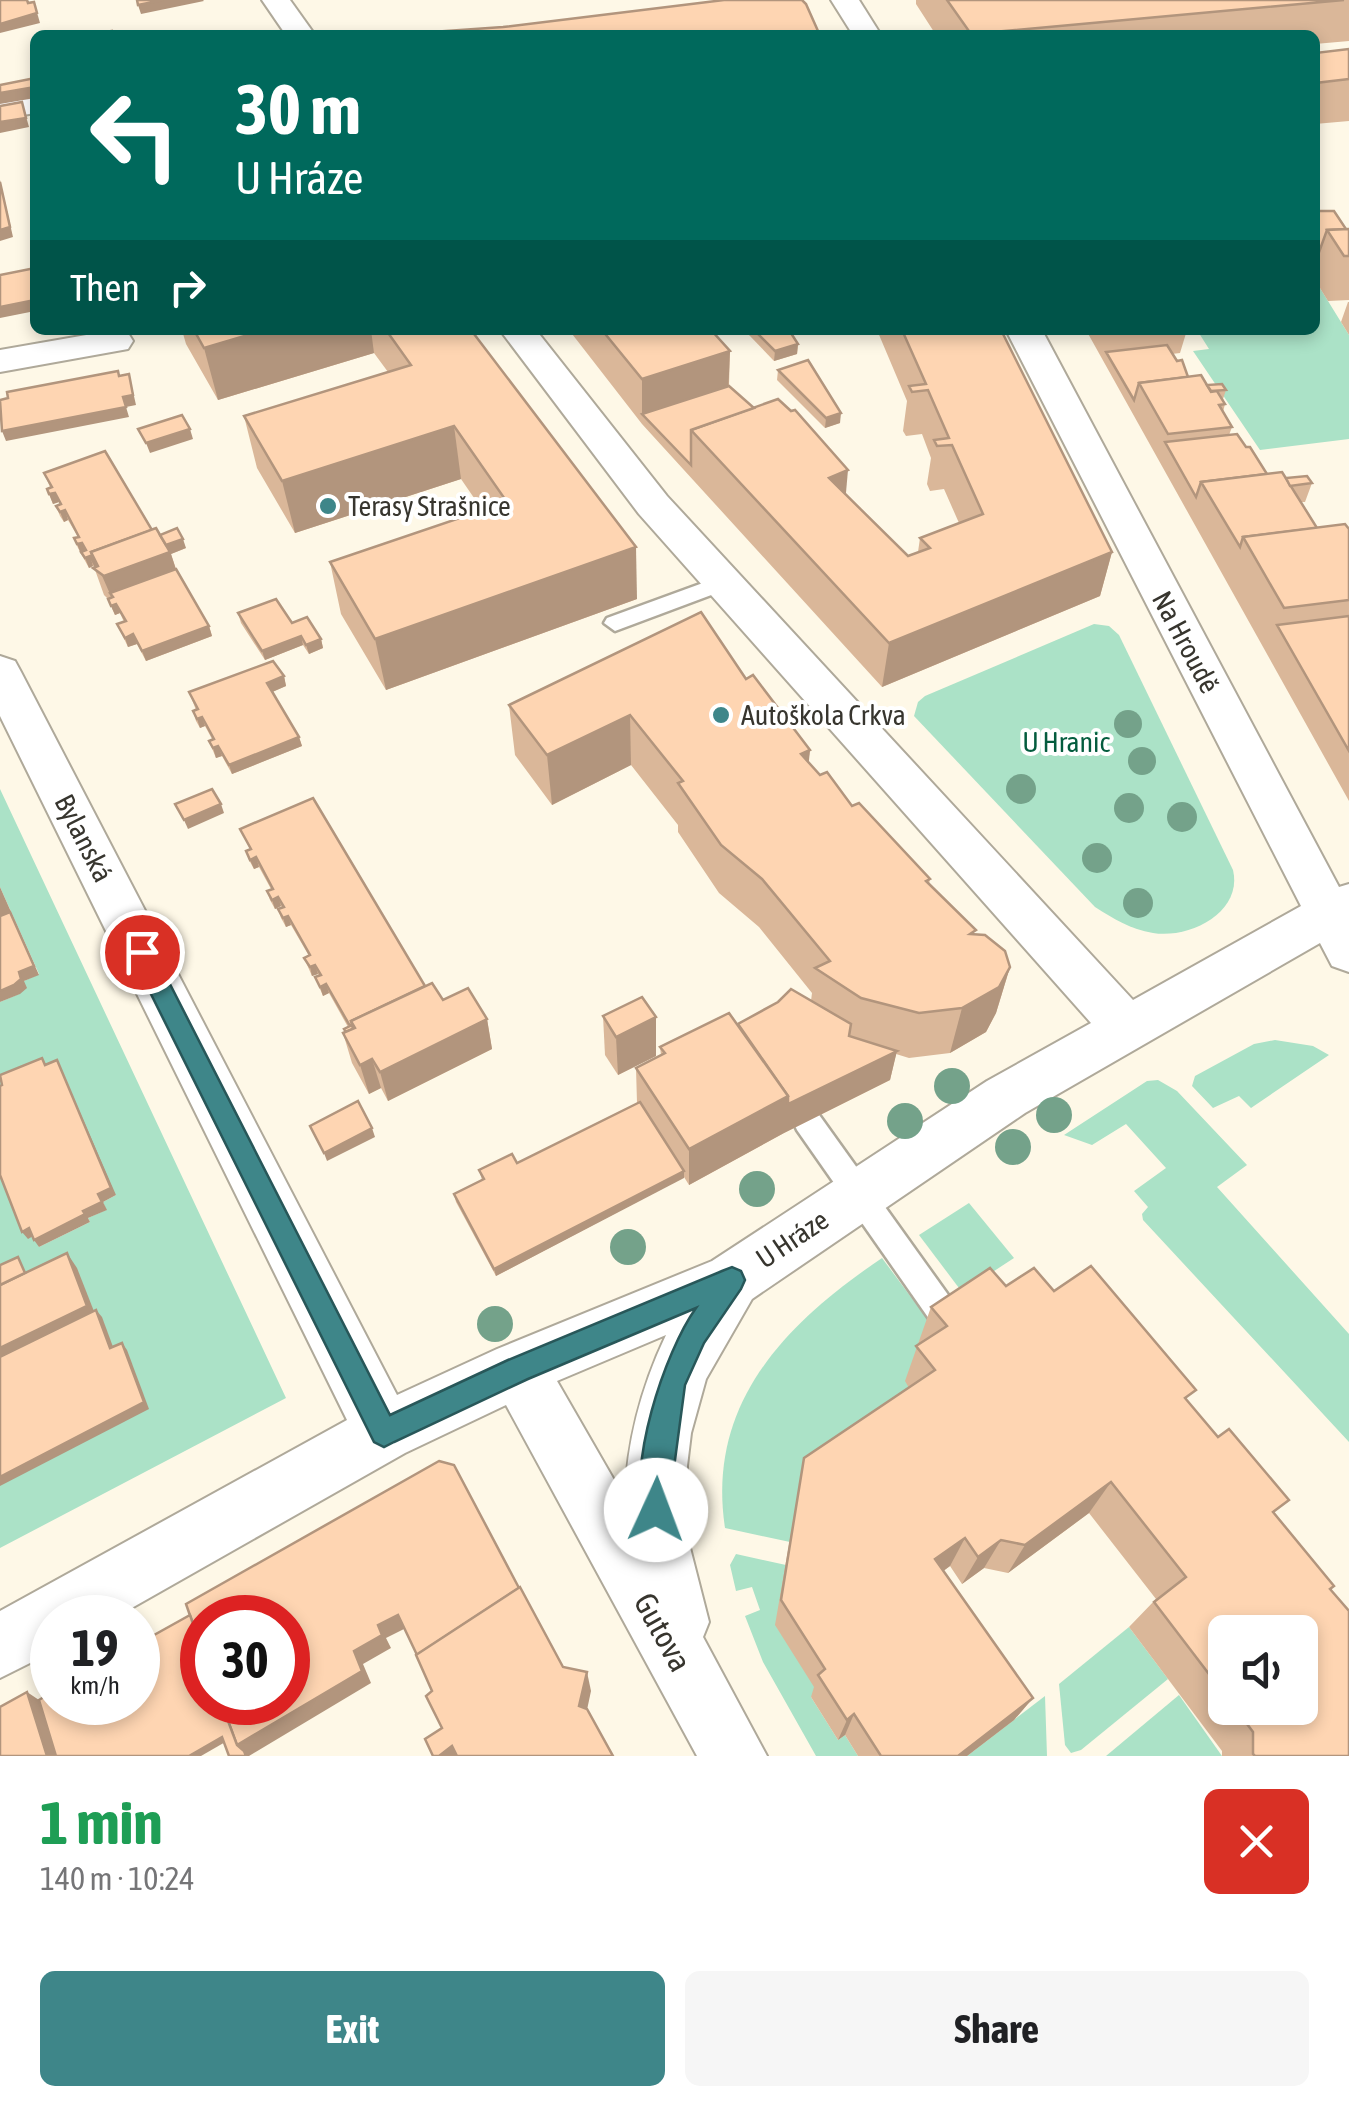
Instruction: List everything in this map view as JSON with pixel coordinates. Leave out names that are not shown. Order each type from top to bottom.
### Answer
[{"type":"street","points":[[276,0],[297,30]]},
{"type":"street","points":[[846,0],[863,30]]},
{"type":"street","points":[[0,110],[30,105]]},
{"type":"street","points":[[522,335],[653,505],[1127,1028]]},
{"type":"street","name":"Na Hroudě","points":[[1027,335],[1342,922]]},
{"type":"street","points":[[0,361],[115,341]]},
{"type":"street","name":"Bylanská","points":[[0,672],[384,1432]]},
{"type":"street","name":"U Hráze","points":[[0,1646],[384,1432],[518,1369],[732,1280],[1006,1098],[1238,968],[1342,922]]},
{"type":"street","name":"Gutova","points":[[692,1684],[658,1544],[656,1476],[671,1384],[694,1333],[732,1280]]},
{"type":"street","name":"Gutova","points":[[518,1369],[734,1756]]},
{"type":"lane","points":[[615,623],[722,582]]},
{"type":"lane","points":[[807,1122],[950,1323]]},
{"type":"green space","points":[[1320,288],[1349,335],[1349,439],[1260,450],[1193,351],[1209,349],[1200,335],[1320,335]]},
{"type":"green space","name":"U Hranic","points":[[1094,624],[1109,626],[1119,635],[1233,870],[1234,885],[1222,910],[1211,920],[1183,932],[1145,931],[1095,907],[914,716],[918,702],[925,696]]},
{"type":"green space","points":[[0,789],[286,1398],[0,1548],[0,1485],[116,1355],[0,1276],[0,1169],[28,1238],[35,1235],[39,1247],[90,1222],[88,1218],[106,1210],[103,1202],[116,1195],[0,1097],[0,1002],[19,994],[24,981],[39,974],[0,887]]},
{"type":"green space","points":[[1275,1040],[1313,1046],[1329,1055],[1251,1108],[1239,1096],[1213,1108],[1192,1086],[1195,1076],[1254,1044]]},
{"type":"green space","points":[[1158,1080],[1177,1091],[1247,1165],[1217,1187],[1349,1334],[1349,1442],[1143,1220],[1142,1214],[1148,1207],[1134,1191],[1166,1168],[1126,1124],[1092,1145],[1064,1135],[1147,1081]]},
{"type":"green space","points":[[969,1203],[1014,1258],[962,1292],[919,1235]]},
{"type":"green space","points":[[882,1258],[937,1332],[923,1405],[790,1542],[725,1528],[722,1483],[728,1442],[741,1405],[760,1370],[814,1310]]},
{"type":"green space","points":[[736,1554],[786,1565],[817,1692],[811,1697],[838,1740],[845,1735],[858,1756],[816,1756],[763,1662],[745,1616],[760,1610],[752,1587],[736,1591],[730,1565]]},
{"type":"green space","points":[[1129,1627],[1168,1679],[1081,1750],[1071,1753],[1065,1745],[1059,1684]]},
{"type":"green space","points":[[1179,1695],[1222,1756],[1106,1756]]},
{"type":"green space","points":[[1045,1696],[1047,1756],[967,1756]]},
{"type":"building","points":[[0,0],[34,2],[37,13],[0,24]]},
{"type":"building","points":[[137,0],[163,0],[138,5]]},
{"type":"building","points":[[724,0],[802,0],[818,30],[460,30]]},
{"type":"building","points":[[947,0],[1344,0],[1015,30],[968,30]]},
{"type":"building","points":[[1349,49],[1349,79],[1320,82],[1320,52]]},
{"type":"building","points":[[30,79],[30,88],[0,93],[0,85]]},
{"type":"building","points":[[22,102],[26,118],[0,122],[0,106]]},
{"type":"building","points":[[0,182],[10,227],[0,230]]},
{"type":"building","points":[[1320,211],[1334,211],[1346,229],[1327,230],[1320,249]]},
{"type":"building","points":[[1349,229],[1349,256],[1344,256],[1327,230]]},
{"type":"building","points":[[30,269],[30,301],[0,307],[0,275]]},
{"type":"building","points":[[197,335],[248,335],[204,348]]},
{"type":"building","points":[[390,335],[475,335],[636,547],[375,639],[330,562],[507,502],[454,426],[282,481],[244,416],[411,365]]},
{"type":"building","points":[[606,335],[716,335],[730,351],[642,379]]},
{"type":"building","points":[[759,335],[792,335],[798,344],[775,351]]},
{"type":"building","points":[[904,335],[1004,335],[1112,552],[889,643],[691,430],[778,399],[791,411],[795,410],[848,470],[829,478],[908,556],[930,548],[920,538],[983,514],[952,445],[937,446],[934,440],[949,438],[928,390],[912,392],[909,386],[926,384]]},
{"type":"building","points":[[1167,345],[1177,361],[1182,360],[1188,377],[1139,383],[1134,400],[1106,352]]},
{"type":"building","points":[[808,360],[841,413],[826,418],[778,370]]},
{"type":"building","points":[[118,371],[119,376],[129,374],[133,395],[123,397],[126,407],[2,431],[0,400],[8,398],[7,392]]},
{"type":"building","points":[[1201,375],[1211,392],[1217,391],[1225,404],[1219,405],[1232,427],[1168,434],[1139,383]]},
{"type":"building","points":[[1222,384],[1226,390],[1211,391],[1207,385]]},
{"type":"building","points":[[729,386],[754,408],[691,430],[691,465],[642,414]]},
{"type":"building","points":[[182,415],[190,429],[146,443],[138,429]]},
{"type":"building","points":[[1237,434],[1267,474],[1201,482],[1196,497],[1165,442]]},
{"type":"building","points":[[105,451],[152,530],[91,552],[96,567],[90,556],[85,558],[81,552],[86,550],[82,543],[77,544],[74,538],[79,537],[65,510],[60,512],[56,506],[61,504],[55,493],[49,494],[47,489],[52,487],[44,473]]},
{"type":"building","points":[[1282,472],[1317,528],[1243,537],[1240,547],[1201,482]]},
{"type":"building","points":[[1307,476],[1312,483],[1290,486],[1286,478]]},
{"type":"building","points":[[1345,524],[1349,529],[1349,600],[1284,608],[1243,537]]},
{"type":"building","points":[[156,528],[170,552],[104,576],[93,568],[98,566],[91,552]]},
{"type":"building","points":[[177,528],[183,539],[166,545],[160,535]]},
{"type":"building","points":[[176,569],[209,626],[142,651],[133,634],[125,638],[117,624],[126,621],[116,604],[111,606],[110,593]]},
{"type":"building","points":[[276,599],[292,623],[307,617],[321,639],[306,645],[301,636],[262,651],[238,613]]},
{"type":"building","points":[[701,612],[746,679],[753,675],[810,750],[801,754],[820,775],[827,772],[852,806],[859,803],[930,879],[926,881],[976,930],[970,934],[985,935],[1005,951],[1010,967],[999,987],[962,1008],[919,1013],[861,998],[815,968],[830,961],[762,879],[721,845],[678,783],[683,781],[630,715],[547,755],[509,705]]},
{"type":"building","points":[[1349,616],[1349,751],[1277,625]]},
{"type":"building","points":[[273,661],[284,676],[267,683],[299,737],[229,765],[218,746],[213,748],[209,741],[214,739],[202,717],[197,719],[193,711],[198,709],[189,692]]},
{"type":"building","points":[[212,789],[221,804],[184,820],[175,804]]},
{"type":"building","points":[[313,798],[425,986],[351,1021],[353,1029],[346,1032],[344,1029],[350,1026],[326,984],[320,987],[315,977],[321,975],[304,958],[310,955],[288,916],[283,918],[278,909],[284,907],[278,897],[272,900],[267,891],[273,889],[256,857],[250,860],[246,851],[251,849],[240,829]]},
{"type":"building","points":[[10,912],[34,966],[19,972],[21,979],[0,991],[0,916]]},
{"type":"building","points":[[432,983],[443,1000],[468,988],[487,1019],[380,1072],[372,1059],[360,1065],[343,1033],[355,1028],[351,1021]]},
{"type":"building","points":[[791,989],[851,1024],[849,1036],[897,1051],[788,1104],[788,1096],[738,1024],[778,1002]]},
{"type":"building","points":[[642,997],[656,1017],[616,1037],[603,1016]]},
{"type":"building","points":[[729,1013],[788,1096],[689,1149],[636,1068],[665,1053],[660,1047]]},
{"type":"building","points":[[42,1058],[45,1065],[57,1060],[111,1188],[98,1194],[102,1202],[83,1211],[85,1214],[34,1240],[29,1228],[22,1232],[0,1175],[0,1075]]},
{"type":"building","points":[[358,1101],[372,1128],[324,1153],[310,1126]]},
{"type":"building","points":[[640,1102],[684,1171],[494,1269],[454,1194],[484,1179],[479,1170],[512,1154],[517,1163]]},
{"type":"building","points":[[67,1253],[87,1306],[0,1348],[0,1285]]},
{"type":"building","points":[[18,1257],[25,1273],[0,1285],[0,1265]]},
{"type":"building","points":[[1091,1266],[1196,1390],[1185,1398],[1218,1437],[1229,1429],[1289,1500],[1273,1512],[1334,1586],[1330,1589],[1349,1611],[1349,1756],[1253,1754],[1253,1732],[1248,1725],[1318,1725],[1318,1615],[1208,1615],[1208,1673],[1154,1602],[1186,1577],[1111,1482],[1025,1545],[1001,1540],[978,1557],[965,1538],[935,1559],[1033,1698],[958,1756],[881,1756],[854,1714],[847,1720],[818,1675],[825,1669],[781,1600],[804,1458],[935,1370],[916,1346],[947,1326],[931,1307],[990,1268],[1006,1286],[1034,1268],[1054,1291]]},
{"type":"building","points":[[96,1310],[110,1348],[122,1343],[144,1402],[0,1477],[0,1357]]},
{"type":"building","points":[[439,1461],[454,1465],[519,1588],[417,1655],[398,1615],[378,1625],[382,1635],[354,1651],[362,1671],[310,1702],[310,1595],[202,1595]]},
{"type":"building","points":[[520,1587],[563,1667],[587,1672],[579,1706],[587,1709],[613,1756],[457,1756],[452,1746],[433,1756],[425,1739],[442,1728],[426,1696],[432,1691],[416,1655]]},
{"type":"building","points":[[180,1621],[180,1725],[230,1725],[246,1756],[229,1756],[222,1737],[189,1756],[56,1756],[47,1725],[160,1725],[160,1632]]},
{"type":"building","points":[[27,1692],[30,1725],[37,1725],[47,1756],[0,1756],[0,1707]]},
{"type":"building","points":[[230,1725],[271,1725],[237,1745]]},
{"type":"place","name":"Terasy Strašnice","points":[[328,506]]},
{"type":"place","name":"Autoškola Crkva","points":[[721,715]]},
{"type":"route","points":[[142,952],[384,1432],[518,1369],[732,1280],[694,1333],[671,1384],[656,1476],[656,1510]]}]
